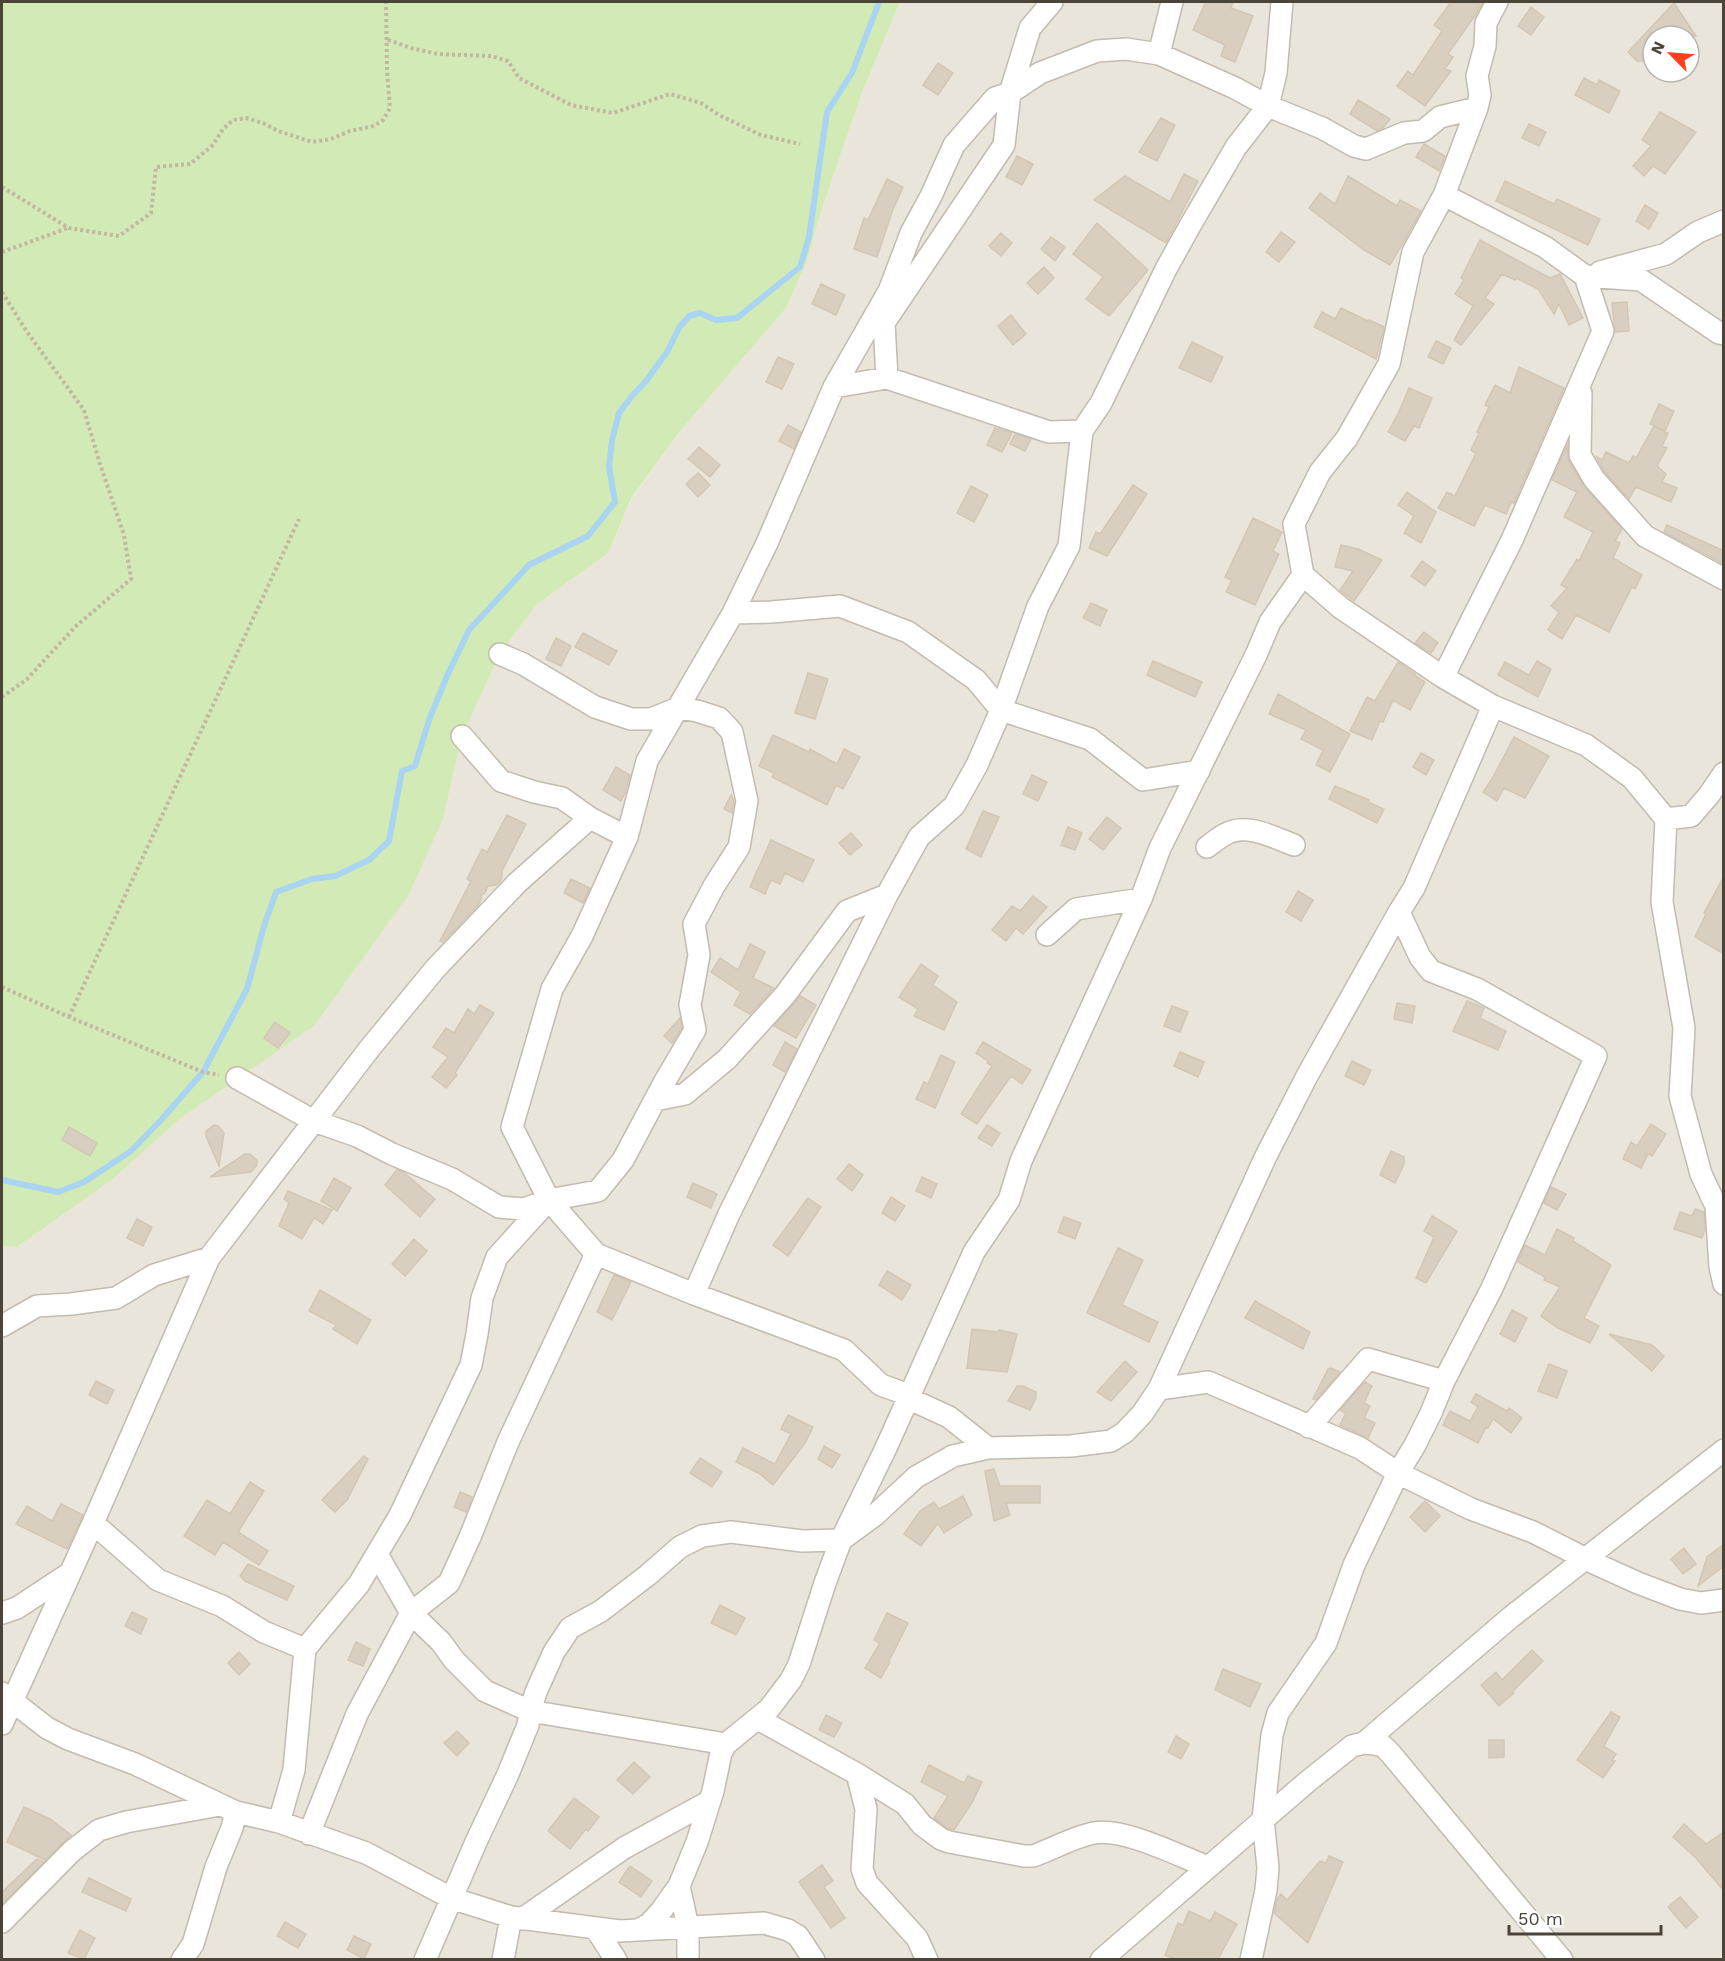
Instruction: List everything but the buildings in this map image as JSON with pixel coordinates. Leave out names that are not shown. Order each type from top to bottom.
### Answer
[{"type":"street","points":[[887,378],[884,323],[1004,145],[1010,93],[1030,28],[1052,2]]},
{"type":"street","points":[[1159,54],[1172,2]]},
{"type":"street","points":[[694,1294],[729,1214],[886,895],[919,837],[954,806],[977,765],[1001,710],[1038,606],[1069,546],[1083,431],[1101,403],[1187,231],[1236,147],[1268,106],[1276,73],[1282,2]]},
{"type":"street","points":[[1497,2],[1486,23],[1485,46],[1477,76],[1480,95],[1477,108],[1444,195],[1413,252],[1389,364],[1347,438],[1320,472],[1294,524],[1302,575],[1341,608],[1443,677],[1493,706],[1586,745],[1632,778],[1666,819],[1662,902],[1672,970],[1684,1028],[1680,1096],[1701,1174],[1720,1198],[1720,1267],[1724,1284]]},
{"type":"street","points":[[988,1448],[949,1417],[912,1400],[909,1395],[881,1385],[844,1350],[694,1294],[596,1254],[549,1200],[512,1127],[552,989],[582,936],[627,837],[647,760],[733,613],[767,543],[834,387],[889,291],[911,233],[954,145],[995,98],[1010,93],[1040,72],[1097,51],[1126,49],[1159,54],[1235,88],[1268,106],[1322,128],[1354,146],[1366,149],[1404,133],[1423,131],[1440,117],[1477,108]]},
{"type":"street","points":[[1444,195],[1545,247],[1585,276],[1641,280],[1719,333],[1724,334]]},
{"type":"street","points":[[1585,276],[1666,254],[1698,232],[1724,221]]},
{"type":"street","points":[[1443,677],[1512,540],[1603,331],[1585,276]]},
{"type":"street","points":[[834,387],[887,378],[1049,432],[1083,431]]},
{"type":"street","points":[[1581,383],[1580,455],[1594,479],[1645,536],[1724,579]]},
{"type":"street","points":[[638,1930],[649,1924],[679,1886],[698,1842],[721,1753],[726,1744],[758,1719],[780,1696],[799,1664],[841,1540],[974,1252],[1009,1200],[1020,1161],[1141,899],[1160,848],[1256,655],[1270,622],[1302,575]]},
{"type":"street","points":[[733,613],[840,606],[908,633],[976,680],[1001,710],[1090,739],[1143,780],[1199,771]]},
{"type":"street","points":[[237,1078],[314,1121],[357,1136],[392,1154],[452,1179],[500,1207],[524,1209],[549,1200],[598,1191],[623,1160],[695,1030],[690,1005],[699,955],[694,924],[714,886],[739,847],[747,801],[732,732],[718,718],[697,711],[678,708],[651,719],[631,719],[595,707],[523,664],[500,654]]},
{"type":"street","points":[[425,1959],[528,1725],[536,1692],[554,1652],[570,1628],[601,1611],[680,1547],[702,1536],[731,1532],[802,1541],[841,1540],[875,1515],[916,1477],[953,1456],[988,1448],[1071,1446],[1111,1441],[1125,1432],[1142,1414],[1159,1389],[1266,1156],[1307,1076],[1414,888],[1493,706]]},
{"type":"street","points":[[462,736],[501,781],[562,798],[590,818],[627,837]]},
{"type":"street","points":[[1666,819],[1691,816],[1724,773]]},
{"type":"street","points":[[2,1724],[7,1696],[93,1523],[209,1257],[370,1048],[435,969],[517,883],[590,818]]},
{"type":"street","points":[[1207,847],[1228,832],[1239,830],[1256,831],[1294,845]]},
{"type":"street","points":[[655,1100],[685,1094],[727,1059],[785,995],[848,910],[886,895]]},
{"type":"street","points":[[1047,935],[1076,909],[1141,899]]},
{"type":"street","points":[[1251,1959],[1269,1868],[1263,1819],[1272,1735],[1278,1713],[1326,1643],[1354,1565],[1492,1288],[1596,1056],[1476,989],[1431,971],[1420,957],[1399,912]]},
{"type":"street","points":[[279,1822],[294,1770],[305,1649],[359,1584],[400,1515],[471,1365],[482,1298],[497,1257],[549,1200]]},
{"type":"street","points":[[309,1834],[357,1714],[411,1613],[449,1583],[508,1442],[596,1254]]},
{"type":"street","points":[[2,1326],[37,1306],[116,1298],[154,1275],[209,1257]]},
{"type":"street","points":[[1310,1427],[1368,1359],[1444,1381]]},
{"type":"street","points":[[1159,1389],[1208,1382],[1360,1448],[1398,1473],[1471,1509],[1533,1532],[1638,1583],[1680,1599],[1701,1603],[1724,1600]]},
{"type":"street","points":[[1364,1743],[1511,1617],[1724,1450]]},
{"type":"street","points":[[93,1523],[158,1580],[222,1606],[264,1632],[305,1649]]},
{"type":"street","points":[[377,1554],[411,1613],[441,1642],[454,1660],[485,1691],[530,1711],[726,1744]]},
{"type":"street","points":[[2,1613],[17,1608],[70,1572]]},
{"type":"street","points":[[7,1696],[47,1728],[68,1739],[135,1764],[228,1808],[279,1822],[366,1853],[451,1898],[516,1918],[620,1931],[764,1923],[798,1935],[814,1959]]},
{"type":"street","points":[[758,1719],[857,1774],[905,1804],[922,1825],[949,1842],[1033,1856],[1087,1835],[1108,1832],[1135,1839],[1208,1867]]},
{"type":"street","points":[[1101,1959],[1263,1819],[1352,1746],[1364,1743],[1383,1746],[1391,1754],[1562,1959]]},
{"type":"street","points":[[857,1774],[866,1809],[862,1869],[867,1883],[917,1938],[927,1959]]},
{"type":"street","points":[[503,1959],[516,1918],[624,1848],[710,1801]]},
{"type":"street","points":[[2,1922],[72,1851],[99,1830],[126,1822],[228,1808]]},
{"type":"street","points":[[182,1959],[193,1944],[213,1877],[232,1828],[228,1808]]},
{"type":"street","points":[[679,1886],[688,1927],[688,1959]]},
{"type":"street","points":[[596,1929],[616,1959]]},
{"type":"path","points":[[2,187],[69,228],[119,236],[151,213],[156,166],[190,164],[213,145],[223,129],[233,120],[246,118],[312,142],[331,139],[350,131],[374,126],[383,120],[390,108],[386,2]]},
{"type":"path","points":[[388,40],[438,54],[491,56],[508,61],[519,78],[571,105],[613,113],[670,94],[701,103],[719,115],[761,135],[800,144]]},
{"type":"path","points":[[2,252],[69,228]]},
{"type":"path","points":[[2,292],[27,332],[84,410],[124,535],[131,579],[75,627],[27,679],[2,697]]},
{"type":"path","points":[[69,1017],[299,519]]},
{"type":"path","points":[[2,987],[203,1072],[237,1078]]},
{"type":"shaded area","points":[[900,2],[1723,2],[1723,1959],[2,1960],[2,1246],[17,1247],[113,1179],[181,1118],[237,1078],[443,819],[462,736],[500,654],[536,605],[608,553],[632,498],[681,430],[786,308],[807,261],[822,208],[863,90]]},
{"type":"green space","points":[[2,2],[900,2],[863,90],[822,208],[807,261],[786,308],[681,430],[632,497],[608,553],[536,605],[500,654],[462,736],[443,819],[409,894],[315,1025],[181,1118],[113,1179],[17,1247],[2,1246]]},
{"type":"waterway","points":[[2,1180],[58,1192],[84,1182],[131,1151],[203,1072],[247,989],[276,892],[312,879],[335,876],[369,860],[389,841],[402,771],[415,766],[429,720],[469,630],[529,565],[588,536],[615,502],[609,467],[612,440],[619,413],[667,352],[679,328],[689,316],[700,313],[716,320],[737,318],[800,267],[809,237],[827,112],[852,73],[879,2]]}]
